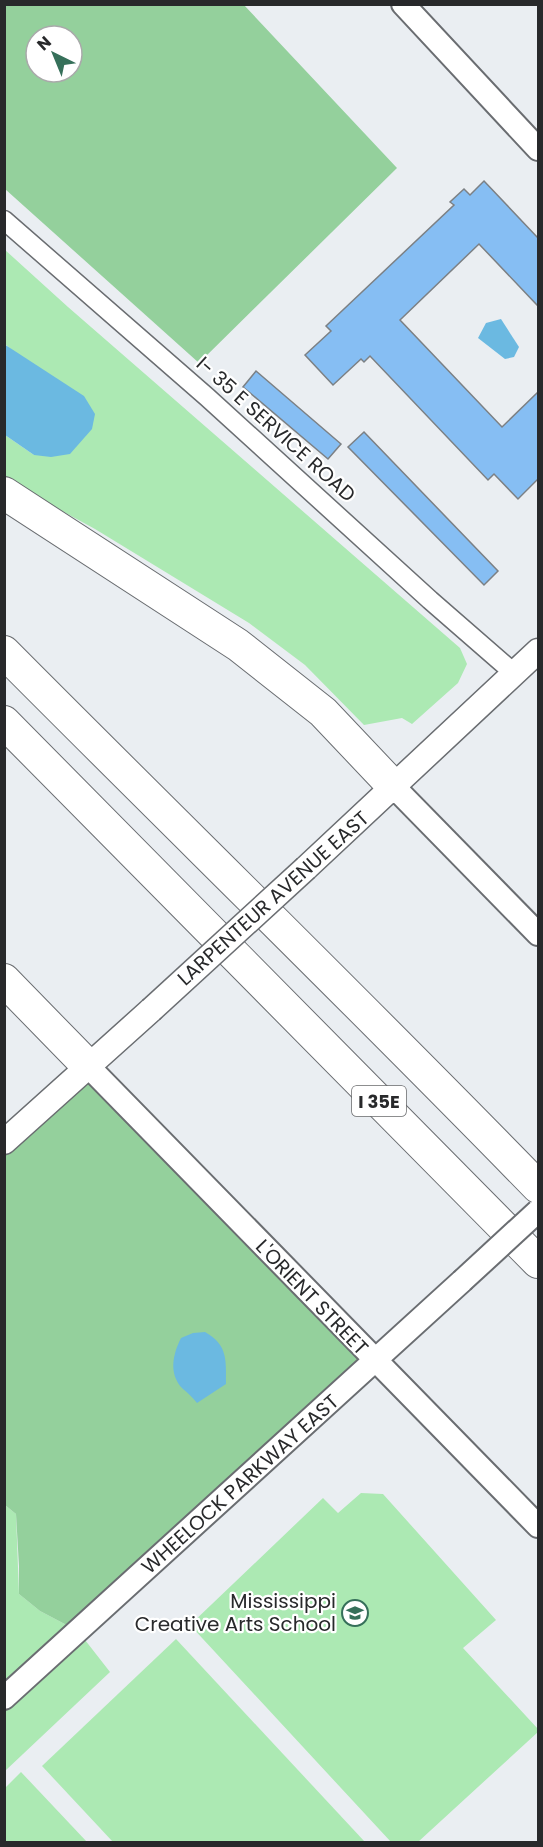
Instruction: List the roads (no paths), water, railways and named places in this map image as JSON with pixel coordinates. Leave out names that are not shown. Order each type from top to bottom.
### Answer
[{"type":"highway","points":[[4,493],[238,645],[323,712],[394,787]]},
{"type":"highway","name":"I 35E","points":[[4,652],[416,1061],[538,1187]]},
{"type":"highway","name":"I 35E","points":[[4,722],[538,1262]]},
{"type":"highway","points":[[4,980],[88,1066]]},
{"type":"main road","name":"LARPENTEUR AVENUE EAST","points":[[4,1142],[394,787],[538,651]]},
{"type":"street","points":[[404,4],[538,149]]},
{"type":"street","name":"I- 35 E SERVICE ROAD","points":[[4,220],[207,397],[515,674]]},
{"type":"street","points":[[394,787],[538,933]]},
{"type":"street","name":"L'ORIENT STREET","points":[[88,1066],[538,1526]]},
{"type":"street","name":"WHEELOCK PARKWAY EAST","points":[[4,1698],[538,1211]]},
{"type":"water","points":[[501,319],[519,347],[514,357],[505,359],[478,338],[486,323]]},
{"type":"water","points":[[4,344],[84,396],[95,414],[92,429],[70,454],[51,457],[34,455],[5,435]]},
{"type":"water","points":[[205,1332],[213,1337],[222,1348],[226,1384],[197,1403],[178,1383],[173,1364],[181,1338],[193,1333]]},
{"type":"place","name":"Mississippi Creative Arts School","points":[[355,1613]]}]
